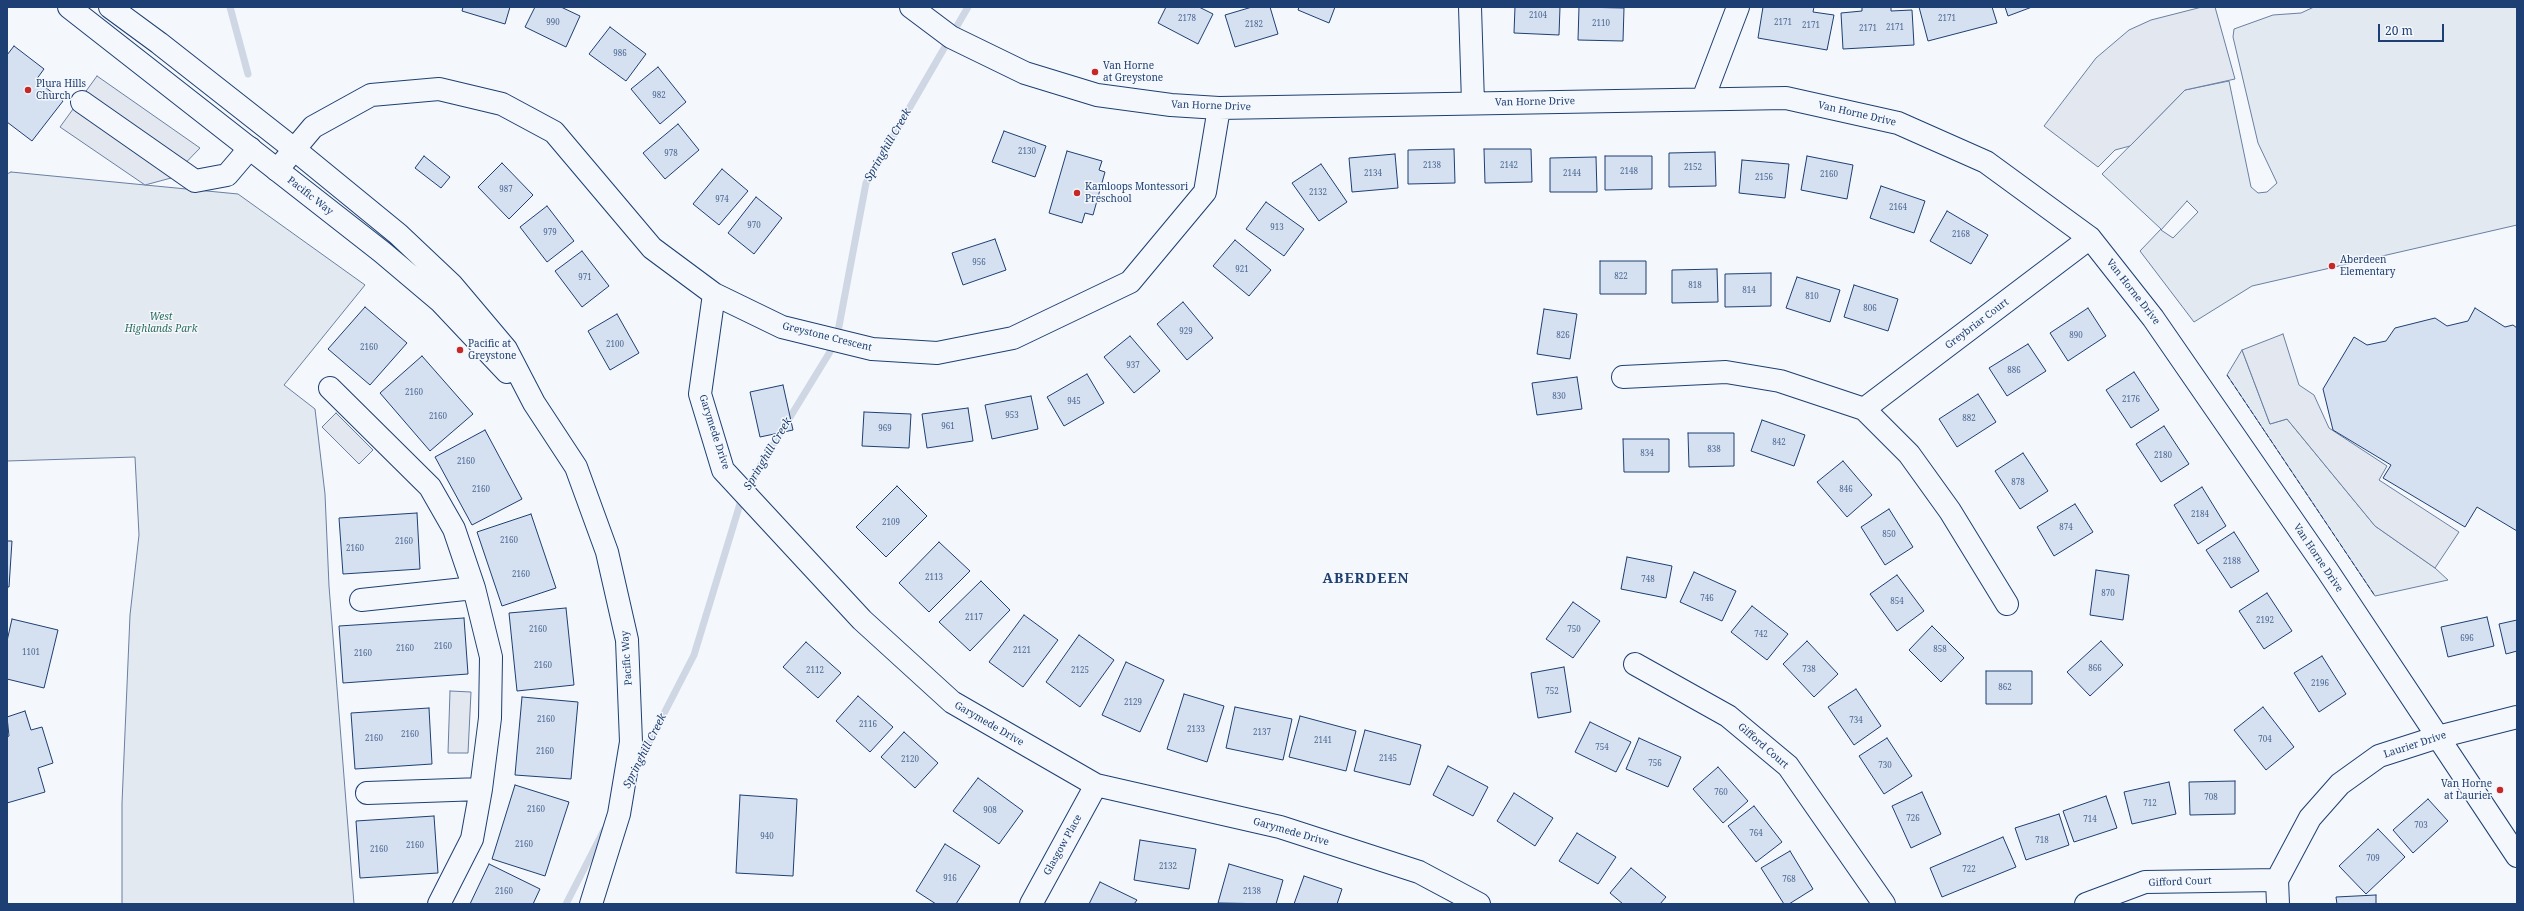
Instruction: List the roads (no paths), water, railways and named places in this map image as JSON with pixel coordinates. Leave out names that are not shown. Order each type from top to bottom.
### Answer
[{"type":"street","name":"Pacific Way","points":[[69,7],[250,148],[440,301],[534,403]]},
{"type":"street","name":"Pacific Way","points":[[110,7],[159,43],[294,149],[398,234],[452,285],[506,349],[534,403],[576,467],[607,552],[627,640],[631,742],[619,814],[591,904]]},
{"type":"street","name":"Van Horne Drive","points":[[911,7],[951,37],[1025,73],[1098,95],[1171,105],[1219,108],[1407,106],[1473,103],[1786,98],[1898,123],[1986,162],[2090,238],[2181,357],[2438,736],[2517,856]]},
{"type":"street","points":[[1470,7],[1473,103]]},
{"type":"street","points":[[1703,99],[1738,7]]},
{"type":"street","name":"Greystone Crescent","points":[[277,170],[313,126],[371,95],[439,89],[502,104],[554,132],[652,248],[714,294],[782,328],[872,349],[937,353],[1013,338],[1130,282],[1205,192],[1219,108]]},
{"type":"street","points":[[82,102],[195,180],[227,175],[250,148]]},
{"type":"street","name":"Greybriar Court","points":[[1864,409],[2090,238]]},
{"type":"street","name":"Garymede Drive","points":[[714,294],[700,394],[723,470],[862,620],[952,702],[1096,786],[1280,827],[1419,872],[1479,904]]},
{"type":"street","points":[[1623,377],[1726,372],[1780,381],[1864,409],[1909,454],[1950,511],[2007,604]]},
{"type":"street","points":[[330,388],[430,487],[454,529],[474,588],[491,657],[490,718],[482,789],[472,839],[439,904]]},
{"type":"street","points":[[361,600],[474,588]]},
{"type":"street","name":"Gifford Court","points":[[1635,664],[1728,716],[1788,766],[1884,904]]},
{"type":"street","name":"Laurier Drive","points":[[2277,880],[2310,818],[2340,784],[2379,756],[2438,736],[2517,716]]},
{"type":"street","name":"Glasgow Place","points":[[1031,904],[1096,786]]},
{"type":"street","points":[[367,793],[482,789]]},
{"type":"street","points":[[2277,880],[2278,904]]},
{"type":"street","name":"Gifford Court","points":[[2086,904],[2145,882],[2277,880]]},
{"type":"waterway","points":[[230,7],[248,74]]},
{"type":"waterway","name":"Springhill Creek","points":[[635,770],[694,655],[743,494],[836,342],[866,183],[968,7]]},
{"type":"waterway","name":"Springhill Creek","points":[[566,904],[604,830]]},
{"type":"place","name":"Van Horne at Greystone","points":[[1095,72]]},
{"type":"place","name":"Plura Hills Church","points":[[28,90]]},
{"type":"place","name":"Kamloops Montessori Preschool","points":[[1077,193]]},
{"type":"place","name":"Aberdeen Elementary","points":[[2332,266]]},
{"type":"place","name":"Pacific at Greystone","points":[[460,350]]},
{"type":"place","name":"Van Horne at Laurier","points":[[2500,790]]},
{"type":"district","name":"ABERDEEN","points":[[1366,579]]},
{"type":"park label","name":"West Highlands Park","points":[[161,322]]}]
